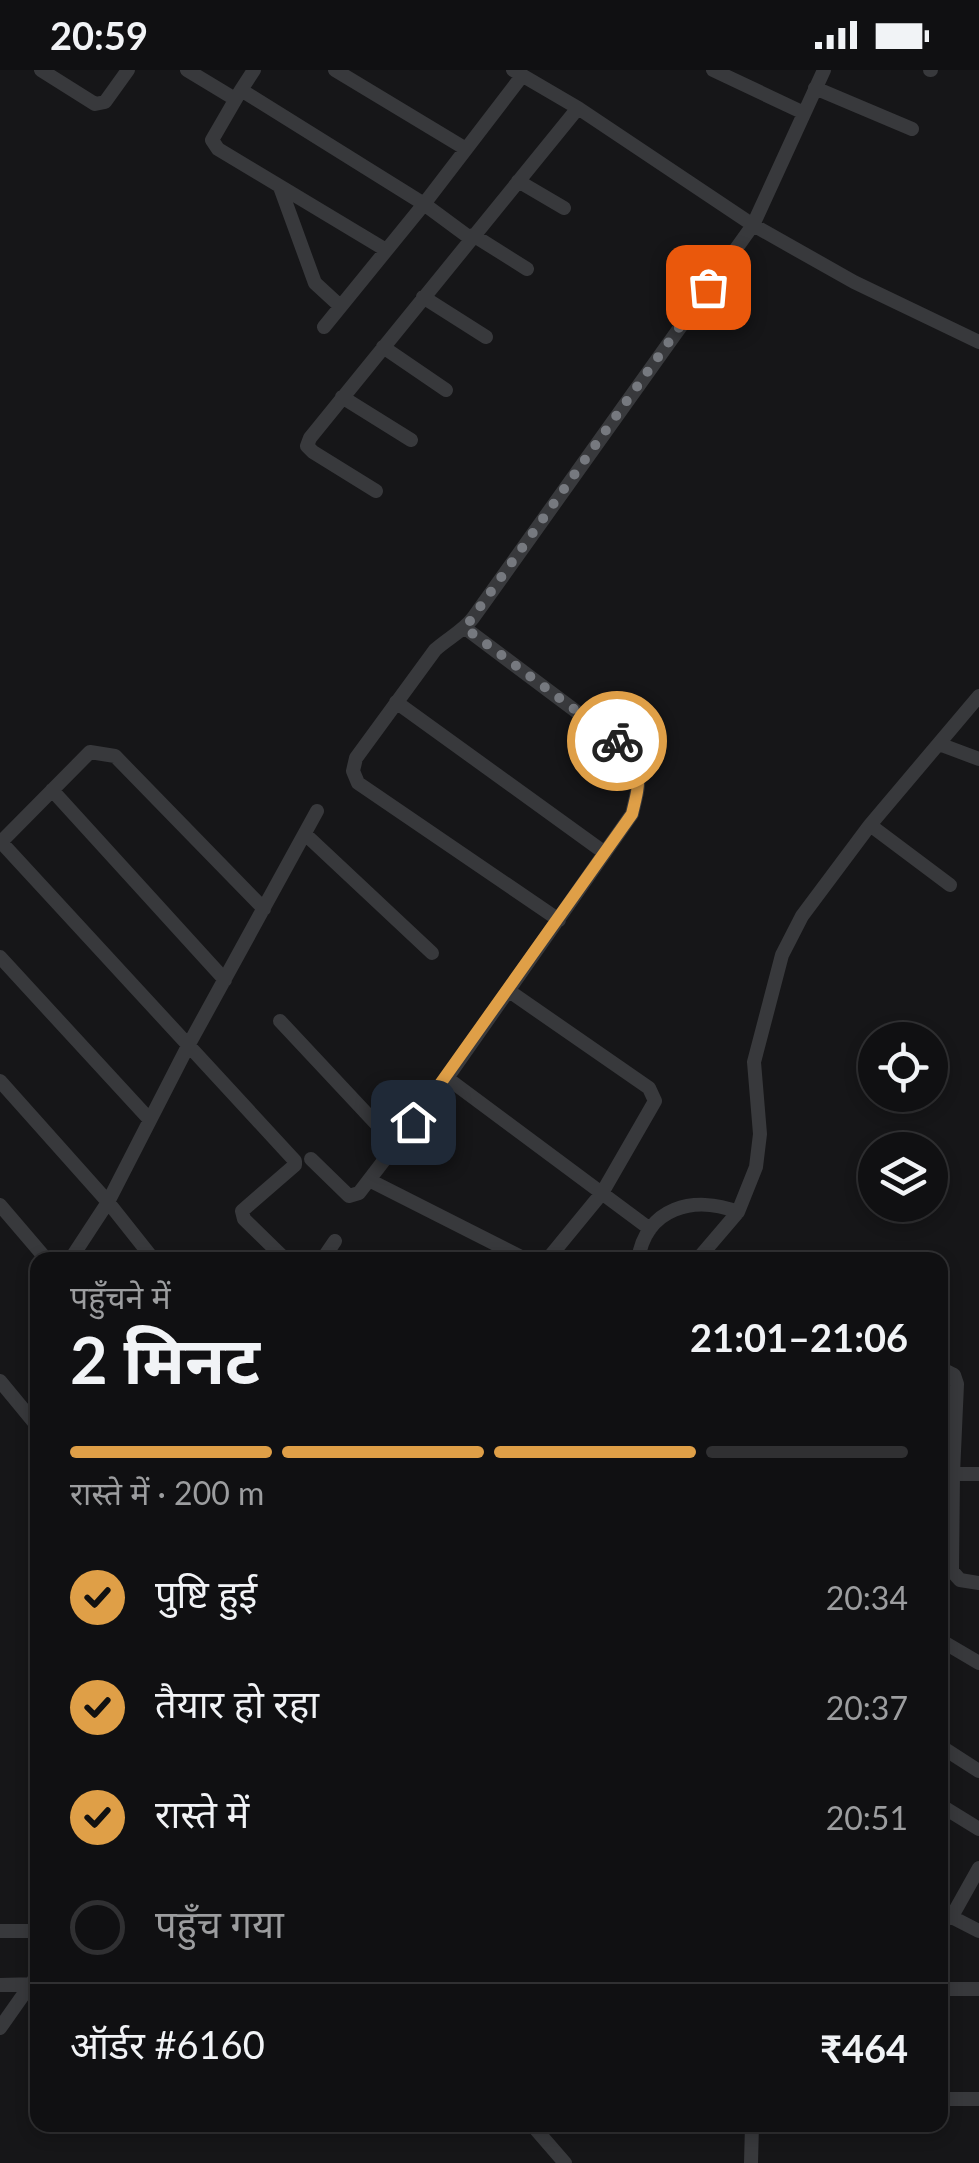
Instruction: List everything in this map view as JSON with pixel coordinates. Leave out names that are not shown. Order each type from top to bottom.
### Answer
[{"type":"street","points":[[41,70],[95,104],[104,102],[128,70]]},
{"type":"street","points":[[186,70],[238,95],[527,269]]},
{"type":"street","points":[[254,70],[212,140],[218,149],[386,250]]},
{"type":"street","points":[[335,70],[466,149]]},
{"type":"street","points":[[713,70],[804,113]]},
{"type":"street","points":[[559,920],[358,783],[352,771],[356,758],[435,650],[469,623],[753,225],[824,70]]},
{"type":"street","points":[[324,327],[466,149],[517,73],[578,108],[753,225],[854,282],[979,342]]},
{"type":"street","points":[[816,88],[912,129]]},
{"type":"street","points":[[376,492],[308,446],[310,438],[578,108]]},
{"type":"street","points":[[518,181],[564,208]]},
{"type":"street","points":[[280,186],[315,283],[340,306]]},
{"type":"street","points":[[423,297],[486,337]]},
{"type":"street","points":[[382,347],[446,390]]},
{"type":"street","points":[[342,397],[410,440]]},
{"type":"street","points":[[310,1159],[349,1196],[356,1196],[447,1078],[632,814],[639,784],[637,763],[617,742],[469,623]]},
{"type":"street","points":[[704,1252],[738,1212],[756,1167],[760,1134],[754,1062],[782,955],[802,916],[870,825],[979,696]]},
{"type":"street","points":[[396,702],[606,853]]},
{"type":"street","points":[[939,744],[979,759]]},
{"type":"street","points":[[264,908],[115,756],[90,752],[0,842],[295,1161],[242,1211],[244,1219],[278,1252]]},
{"type":"street","points":[[52,790],[224,980]]},
{"type":"street","points":[[75,1252],[108,1202],[317,811]]},
{"type":"street","points":[[870,825],[950,884]]},
{"type":"street","points":[[305,834],[432,954]]},
{"type":"street","points":[[0,958],[150,1120]]},
{"type":"street","points":[[508,991],[649,1088],[655,1098],[651,1114],[602,1193],[554,1252]]},
{"type":"street","points":[[280,1021],[396,1145]]},
{"type":"street","points":[[447,1078],[650,1229]]},
{"type":"street","points":[[0,1080],[148,1252]]},
{"type":"street","points":[[369,1180],[511,1252]]},
{"type":"street","points":[[641,1252],[650,1229],[668,1212],[691,1204],[715,1203],[738,1212]]},
{"type":"street","points":[[0,1205],[40,1252]]},
{"type":"street","points":[[330,1252],[335,1241]]},
{"type":"street","points":[[948,1372],[957,1384],[948,1465]]},
{"type":"street","points":[[1,1385],[30,1418]]},
{"type":"street","points":[[948,1474],[979,1474]]},
{"type":"street","points":[[948,1493],[952,1570],[960,1580],[979,1583]]},
{"type":"street","points":[[948,1645],[979,1664]]},
{"type":"street","points":[[948,1751],[979,1771]]},
{"type":"street","points":[[948,1810],[979,1828]]},
{"type":"street","points":[[948,1911],[979,1868]]},
{"type":"street","points":[[948,1915],[979,1931]]},
{"type":"street","points":[[0,1931],[30,1931]]},
{"type":"street","points":[[0,1984],[30,1981]]},
{"type":"street","points":[[0,2028],[30,1988]]},
{"type":"street","points":[[948,1989],[979,1989]]},
{"type":"street","points":[[948,2099],[979,2098]]},
{"type":"street","points":[[538,2132],[565,2163]]},
{"type":"street","points":[[752,2132],[752,2163]]},
{"type":"way so far","points":[[617,741],[465,628],[708,287]]},
{"type":"route","points":[[413,1122],[632,814],[639,784],[637,763],[617,741]]}]
